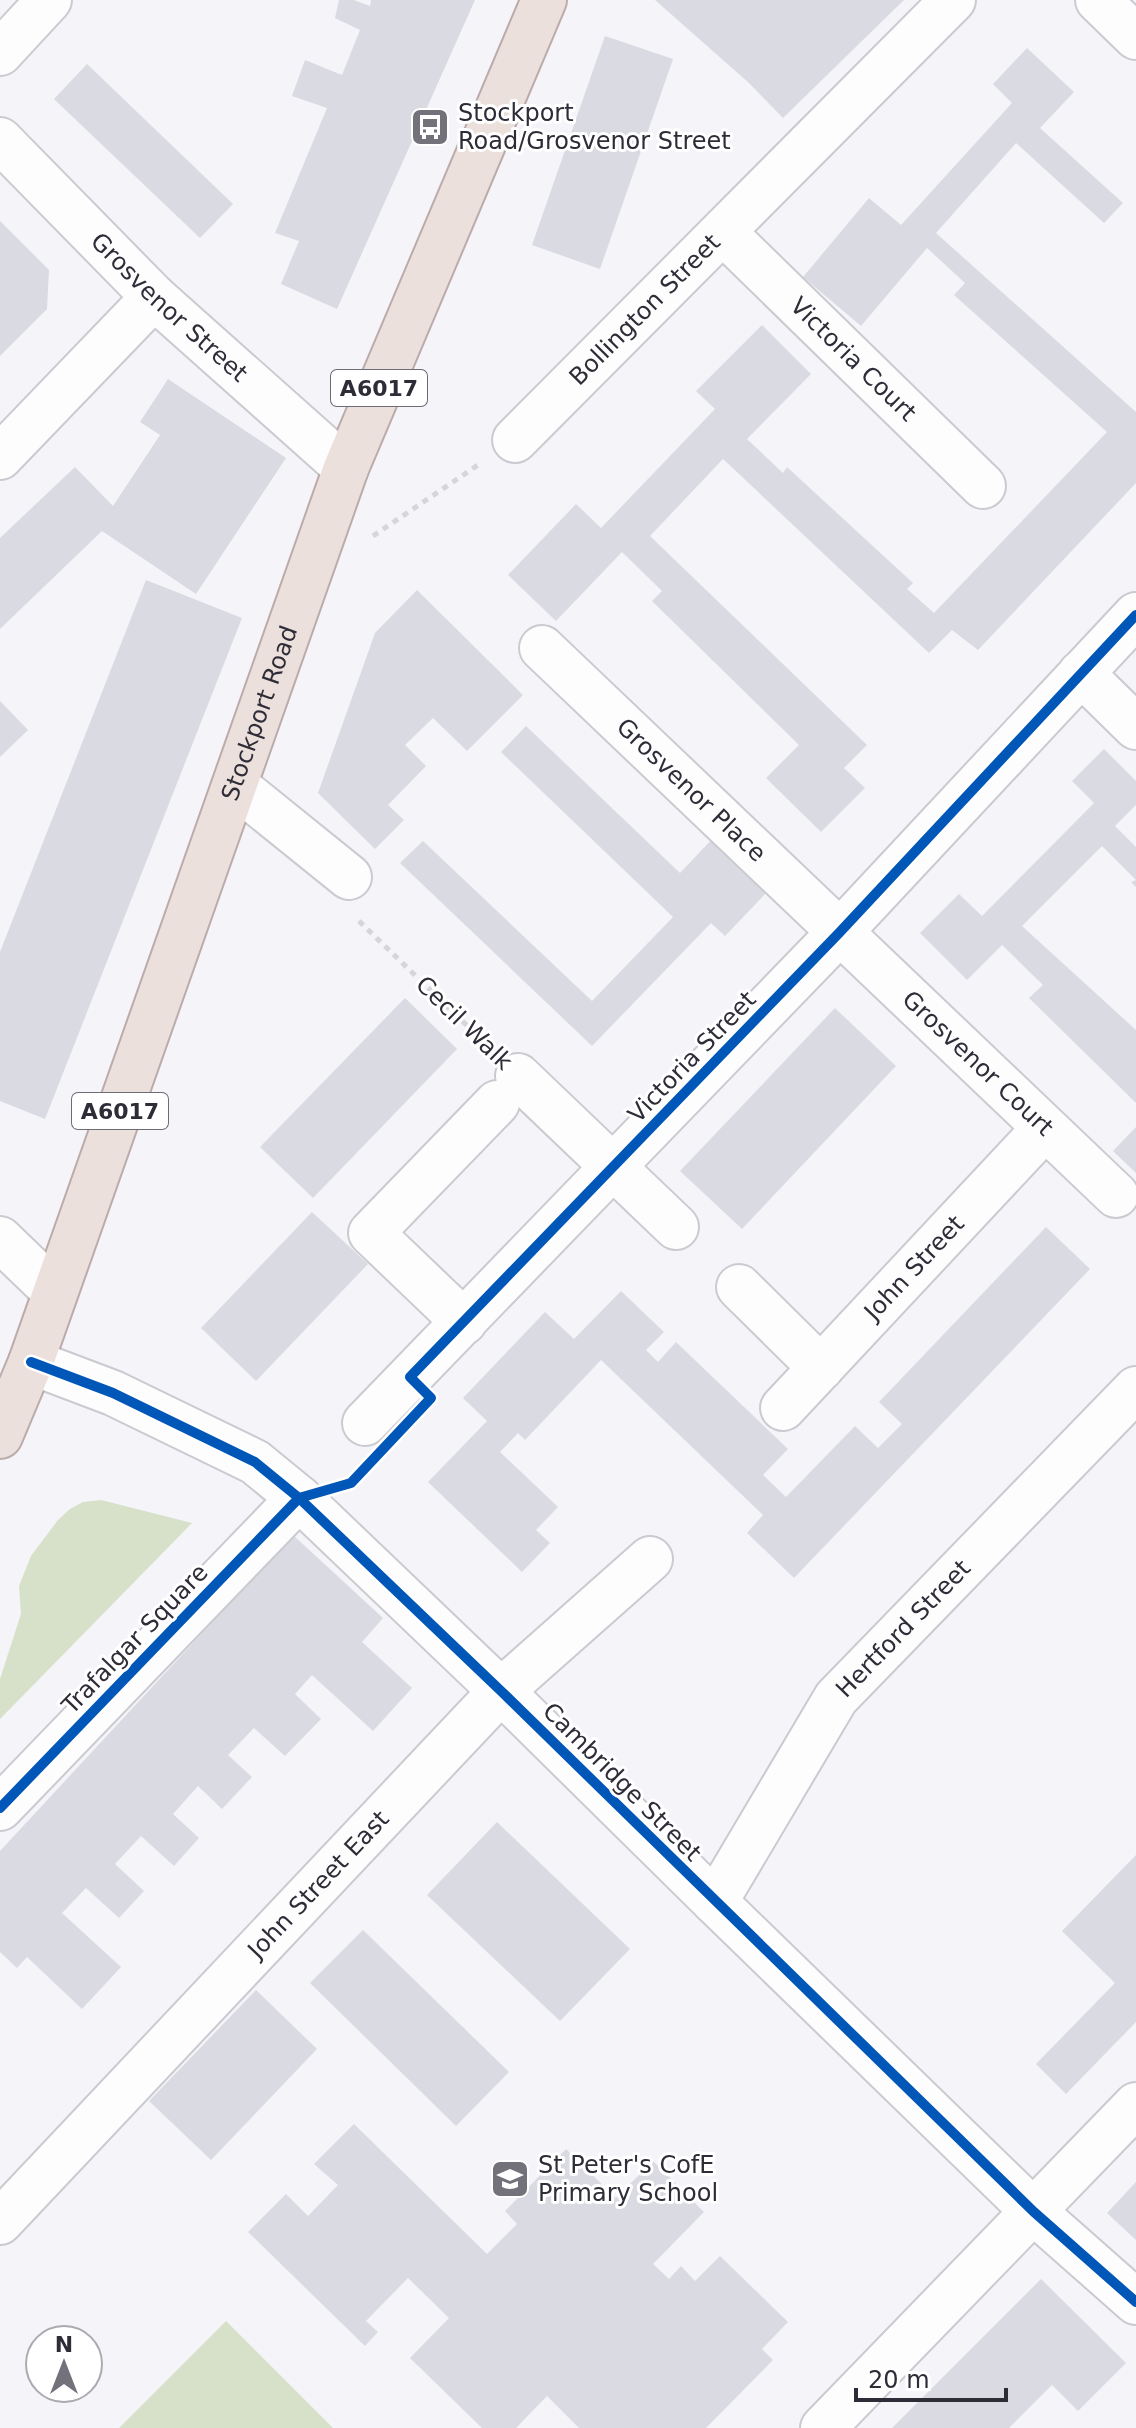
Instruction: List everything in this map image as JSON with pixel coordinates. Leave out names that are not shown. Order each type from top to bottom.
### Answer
[{"type":"highway","name":"Stockport Road","points":[[0,1436],[31,1362],[346,468],[544,0]]},
{"type":"street","points":[[0,53],[49,0]]},
{"type":"street","name":"Bollington Street","points":[[515,440],[953,0]]},
{"type":"street","points":[[1098,0],[1136,37]]},
{"type":"street","name":"Grosvenor Street","points":[[0,140],[154,297],[346,468]]},
{"type":"street","name":"Victoria Court","points":[[723,232],[983,486]]},
{"type":"street","points":[[0,457],[154,297]]},
{"type":"street","name":"Victoria Street","points":[[365,1423],[839,933],[1136,615]]},
{"type":"street","name":"Grosvenor Place","points":[[542,648],[839,933]]},
{"type":"street","points":[[1081,673],[1136,727]]},
{"type":"street","points":[[235,785],[349,877]]},
{"type":"street","name":"Grosvenor Court","points":[[839,933],[1116,1195]]},
{"type":"street","points":[[464,1322],[371,1233],[508,1089]]},
{"type":"street","name":"Cecil Walk","points":[[508,1089],[613,1167],[676,1227]]},
{"type":"street","name":"John Street","points":[[783,1408],[1045,1128]]},
{"type":"street","points":[[0,1239],[55,1292]]},
{"type":"street","points":[[739,1287],[821,1368]]},
{"type":"street","name":"Cambridge Street","points":[[31,1362],[113,1393],[255,1462],[299,1498],[1034,2212],[1136,2302]]},
{"type":"street","name":"Hertford Street","points":[[715,1902],[836,1698],[1136,1389]]},
{"type":"street","name":"Trafalgar Square","points":[[0,1808],[299,1498]]},
{"type":"street","name":"John Street East","points":[[0,2222],[501,1691],[650,1559]]},
{"type":"street","points":[[823,2428],[1136,2105]]},
{"type":"path","points":[[372,537],[515,440]]},
{"type":"green space","points":[[101,1500],[192,1523],[0,1719],[0,1679],[21,1614],[19,1586],[31,1556],[70,1509],[83,1502]]},
{"type":"green space","points":[[226,2321],[333,2428],[119,2428]]},
{"type":"building","points":[[339,0],[354,0],[370,6],[371,0],[475,0],[337,309],[281,284],[299,241],[275,233],[327,108],[292,96],[305,60],[342,75],[360,30],[335,18]]},
{"type":"building","points":[[655,0],[904,0],[783,118],[749,83]]},
{"type":"building","points":[[605,36],[673,59],[600,269],[532,245]]},
{"type":"building","points":[[1027,48],[1074,92],[1040,128],[1123,203],[1104,223],[1016,143],[936,233],[1136,412],[1136,483],[978,650],[952,630],[929,653],[723,459],[650,536],[867,745],[844,768],[865,788],[821,832],[766,778],[799,745],[652,601],[662,591],[622,552],[556,621],[508,575],[576,504],[601,528],[715,409],[696,391],[762,325],[811,374],[747,439],[783,473],[787,467],[913,583],[907,589],[934,613],[1107,432],[954,295],[965,283],[927,248],[861,326],[803,277],[869,198],[901,225],[1012,103],[993,84]]},
{"type":"building","points":[[87,64],[233,204],[200,238],[54,99]]},
{"type":"building","points":[[0,221],[49,270],[47,309],[0,356]]},
{"type":"building","points":[[168,379],[286,458],[196,594],[102,531],[0,629],[0,538],[75,467],[113,506],[160,435],[140,422]]},
{"type":"building","points":[[146,580],[242,618],[45,1119],[0,1101],[0,952]]},
{"type":"building","points":[[417,590],[523,695],[467,751],[433,718],[405,745],[426,766],[388,805],[404,820],[375,849],[318,793],[375,633]]},
{"type":"building","points":[[0,701],[28,730],[0,757]]},
{"type":"building","points":[[526,726],[680,873],[715,836],[770,889],[725,936],[711,923],[592,1046],[400,863],[423,841],[592,1001],[673,917],[501,752]]},
{"type":"building","points":[[1104,749],[1136,781],[1136,805],[1115,826],[1136,847],[1136,880],[1102,846],[1022,926],[1136,1030],[1136,1103],[1029,998],[1043,985],[1002,945],[967,980],[920,933],[959,894],[982,916],[1094,803],[1072,781]]},
{"type":"building","points":[[405,998],[457,1049],[313,1198],[260,1147]]},
{"type":"building","points":[[835,1008],[896,1066],[742,1229],[680,1171]]},
{"type":"building","points":[[1136,1127],[1136,1173],[1113,1151]]},
{"type":"building","points":[[312,1212],[368,1264],[256,1381],[201,1328]]},
{"type":"building","points":[[1046,1227],[1090,1269],[794,1578],[747,1533],[763,1515],[601,1360],[525,1440],[518,1433],[500,1452],[558,1507],[536,1530],[550,1543],[522,1572],[428,1482],[487,1421],[463,1398],[545,1312],[574,1339],[621,1291],[664,1332],[646,1350],[658,1362],[676,1342],[788,1449],[763,1475],[786,1497],[855,1426],[878,1448],[902,1424],[879,1402]]},
{"type":"building","points":[[293,1535],[383,1618],[362,1642],[412,1688],[373,1731],[312,1675],[295,1694],[321,1719],[285,1756],[254,1728],[228,1755],[252,1777],[222,1809],[198,1786],[173,1814],[199,1838],[174,1866],[141,1836],[115,1864],[144,1891],[119,1918],[86,1888],[62,1913],[121,1967],[82,2009],[27,1957],[17,1968],[0,1952],[0,1851]]},
{"type":"building","points":[[497,1822],[630,1949],[560,2021],[427,1895]]},
{"type":"building","points":[[1136,1855],[1136,2022],[1066,2094],[1036,2064],[1115,1983],[1062,1931]]},
{"type":"building","points":[[363,1930],[509,2072],[456,2126],[310,1983]]},
{"type":"building","points":[[256,1990],[317,2049],[211,2160],[149,2101]]},
{"type":"building","points":[[354,2124],[487,2254],[517,2224],[505,2211],[566,2149],[616,2198],[653,2161],[704,2212],[653,2264],[669,2279],[681,2266],[695,2281],[720,2256],[788,2322],[762,2349],[773,2360],[706,2428],[579,2428],[547,2396],[516,2428],[482,2428],[410,2358],[449,2318],[408,2278],[366,2321],[378,2332],[365,2346],[248,2232],[286,2194],[308,2216],[338,2185],[314,2164]]},
{"type":"building","points":[[1136,2182],[1136,2240],[1107,2213]]},
{"type":"building","points":[[1041,2279],[1126,2363],[1078,2411],[1052,2385],[1009,2428],[892,2428]]},
{"type":"cycle path","points":[[0,1808],[299,1498],[351,1483],[431,1398],[410,1377],[839,933],[1136,615]]},
{"type":"cycle path","points":[[31,1362],[113,1393],[255,1462],[299,1498],[1034,2212],[1136,2302]]},
{"type":"place","name":"Stockport Road/Grosvenor Street","points":[[430,127]]},
{"type":"place","name":"St Peter's CofE Primary School","points":[[510,2179]]}]
